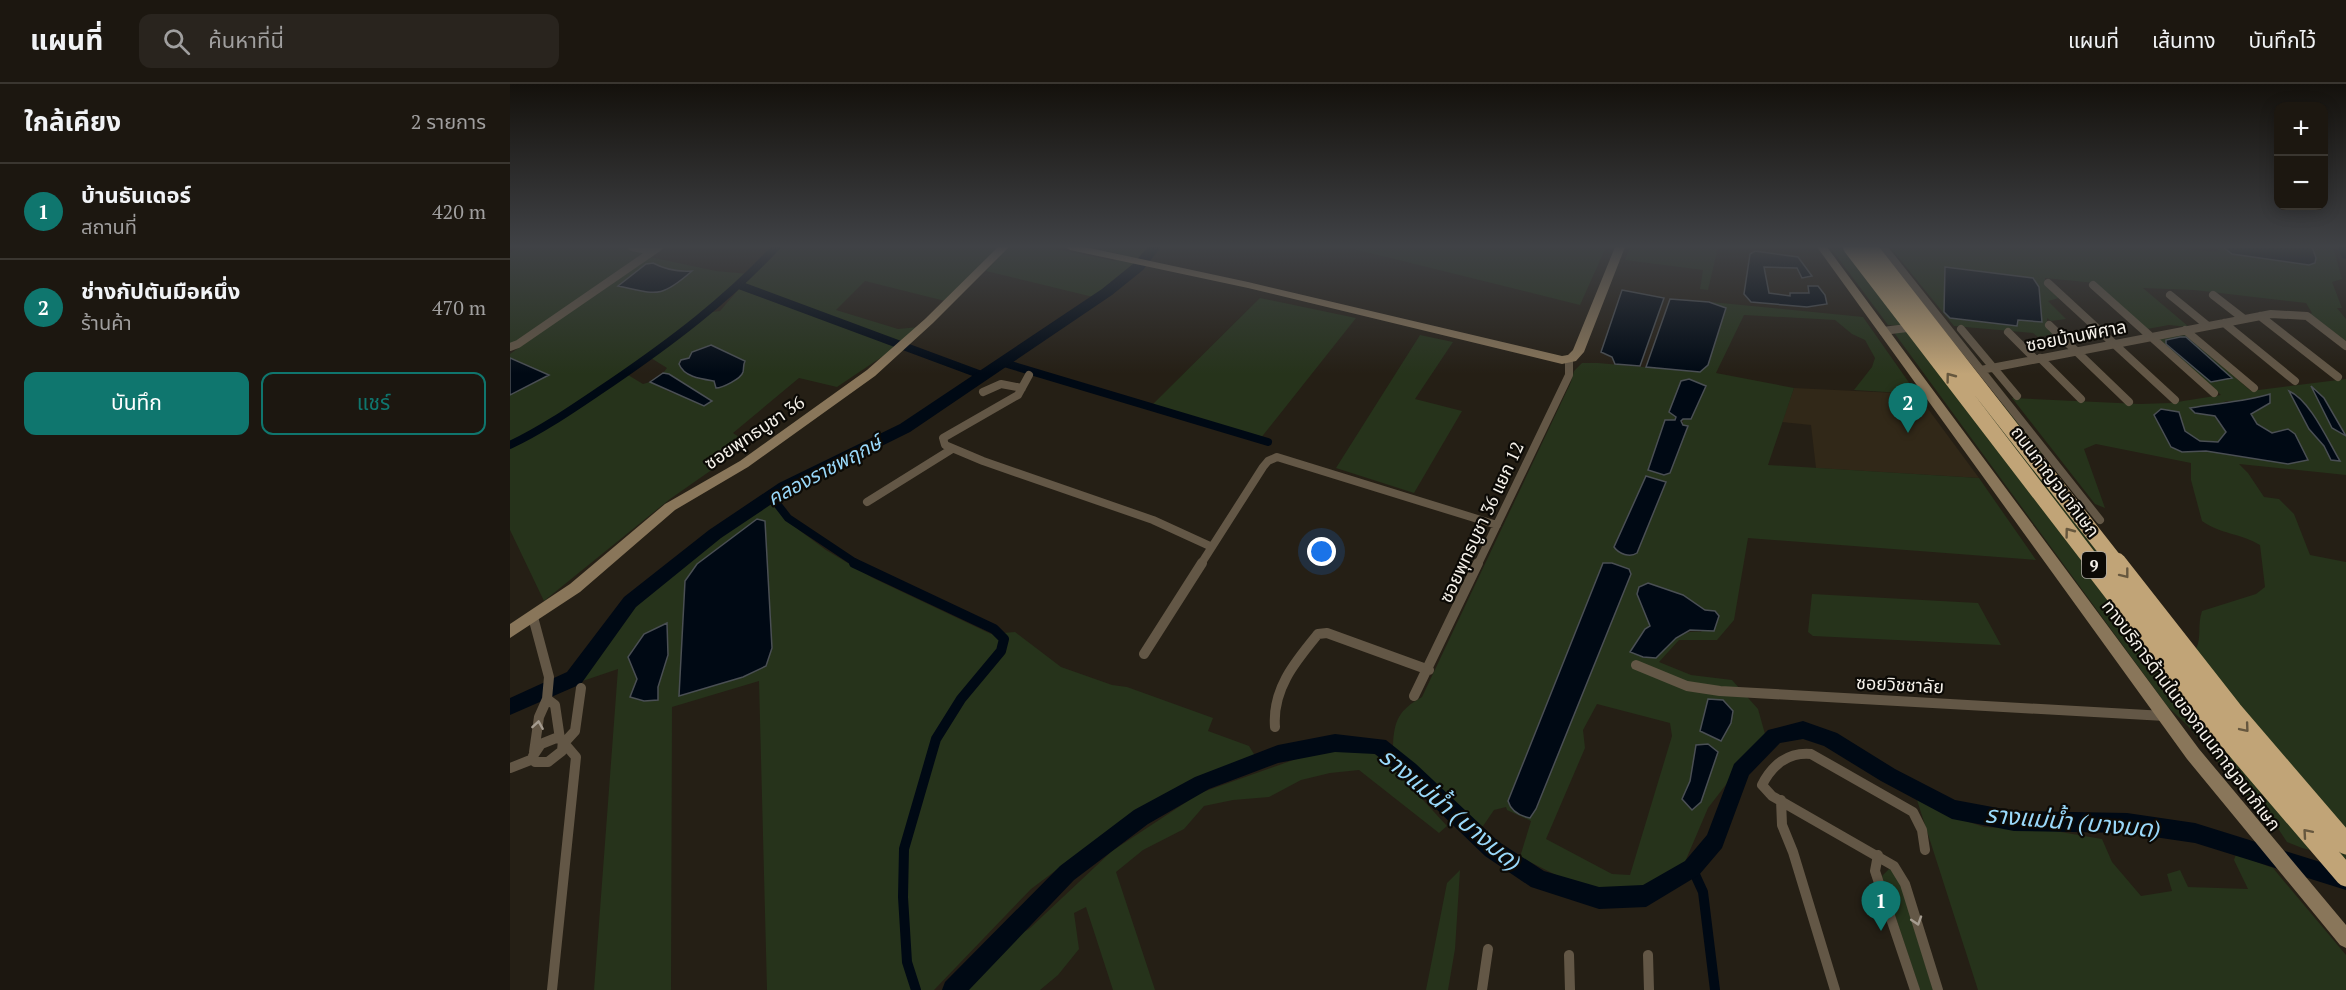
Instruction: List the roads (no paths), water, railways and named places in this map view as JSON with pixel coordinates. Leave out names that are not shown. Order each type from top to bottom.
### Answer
[{"type":"highway","name":"ถนนกาญจนาภิเษก","points":[[1883,289],[2216,723],[2276,797],[2346,876]]},
{"type":"highway","name":"ถนนกาญจนาภิเษก","points":[[1902,289],[2232,711],[2346,844]]},
{"type":"street","points":[[510,346],[518,345],[598,289]]},
{"type":"street","name":"ซอยพุทธบูชา 36","points":[[510,632],[575,588],[670,507],[744,464],[871,373],[960,289]]},
{"type":"street","points":[[1264,289],[1542,357],[1569,359],[1578,352],[1603,289]]},
{"type":"street","name":"ทางบริการด้านในของถนนกาญจนาภิเษก","points":[[1853,289],[2165,716],[2204,767],[2346,939]]},
{"type":"street","points":[[1916,289],[2100,520]]},
{"type":"street","points":[[2055,289],[2175,400]]},
{"type":"street","points":[[2098,289],[2214,393]]},
{"type":"street","points":[[2170,295],[2208,326]]},
{"type":"street","points":[[2213,295],[2244,319]]},
{"type":"street","name":"ซอยบ้านพิศาล","points":[[1981,370],[2113,343],[2280,313],[2307,316],[2346,346]]},
{"type":"street","points":[[2260,316],[2338,377]]},
{"type":"street","points":[[2224,323],[2295,381]]},
{"type":"street","points":[[1883,331],[1944,324]]},
{"type":"street","points":[[2049,325],[2129,402]]},
{"type":"street","points":[[1961,329],[2017,396]]},
{"type":"street","points":[[2185,330],[2254,388]]},
{"type":"street","points":[[2008,332],[2081,399]]},
{"type":"street","name":"ซอยพุทธบูชา 36 แยก 12","points":[[1414,696],[1429,670],[1569,375],[1569,359]]},
{"type":"street","points":[[1029,375],[1022,388],[1011,399],[943,438],[945,445],[1153,520],[1212,547]]},
{"type":"street","points":[[983,393],[988,388],[1001,384],[1022,388]]},
{"type":"street","points":[[867,502],[952,449]]},
{"type":"street","points":[[1144,654],[1268,460],[1278,457],[1497,525]]},
{"type":"street","points":[[533,617],[549,676],[548,693],[539,717],[533,756],[539,763],[554,759],[562,751],[555,705],[548,693]]},
{"type":"street","points":[[1275,727],[1273,715],[1275,703],[1289,672],[1318,634],[1327,633],[1429,670]]},
{"type":"street","name":"ซอยวิชชาลัย","points":[[1636,665],[1687,686],[1720,691],[2165,716]]},
{"type":"street","points":[[510,768],[533,756],[545,741],[562,741],[576,730],[581,688]]},
{"type":"street","points":[[552,990],[576,757],[562,741]]},
{"type":"street","points":[[1925,850],[1924,834],[1919,819],[1913,812],[1811,754],[1791,755],[1766,776],[1762,785],[1781,800],[1894,866],[1905,884],[1938,990]]},
{"type":"street","points":[[1781,800],[1782,825],[1793,852],[1835,990]]},
{"type":"street","points":[[1878,855],[1875,871],[1915,990]]},
{"type":"street","points":[[1482,990],[1488,949]]},
{"type":"street","points":[[1569,955],[1570,990]]},
{"type":"street","points":[[1648,955],[1649,990]]},
{"type":"waterway","points":[[510,445],[562,416],[611,383],[698,320],[733,289]]},
{"type":"waterway","points":[[751,289],[984,376]]},
{"type":"waterway","name":"คลองราชพฤกษ์","points":[[510,707],[574,678],[630,602],[715,534],[785,487],[905,428],[1110,289]]},
{"type":"waterway","points":[[1004,363],[1268,442]]},
{"type":"waterway","points":[[771,496],[788,518],[857,564]]},
{"type":"waterway","points":[[854,563],[994,629],[1004,639],[1001,651],[961,699],[936,739],[904,849],[903,897],[907,962],[916,990]]},
{"type":"waterway","name":"รางแม่น้ำ (บางมด)","points":[[953,990],[1067,873],[1141,817],[1202,783],[1278,754],[1335,743],[1379,746],[1409,770],[1492,849],[1539,880],[1599,898],[1646,896],[1692,868],[1715,841],[1741,770],[1775,736],[1803,730],[1830,739],[1888,775],[1952,809],[2014,821],[2127,823],[2195,833],[2346,880]]},
{"type":"waterway","points":[[1692,868],[1703,892],[1715,990]]},
{"type":"place","name":"ช่างกัปตันมือหนึ่ง","points":[[1908,433]]},
{"type":"place","name":"บ้านธันเดอร์","points":[[1881,931]]}]
